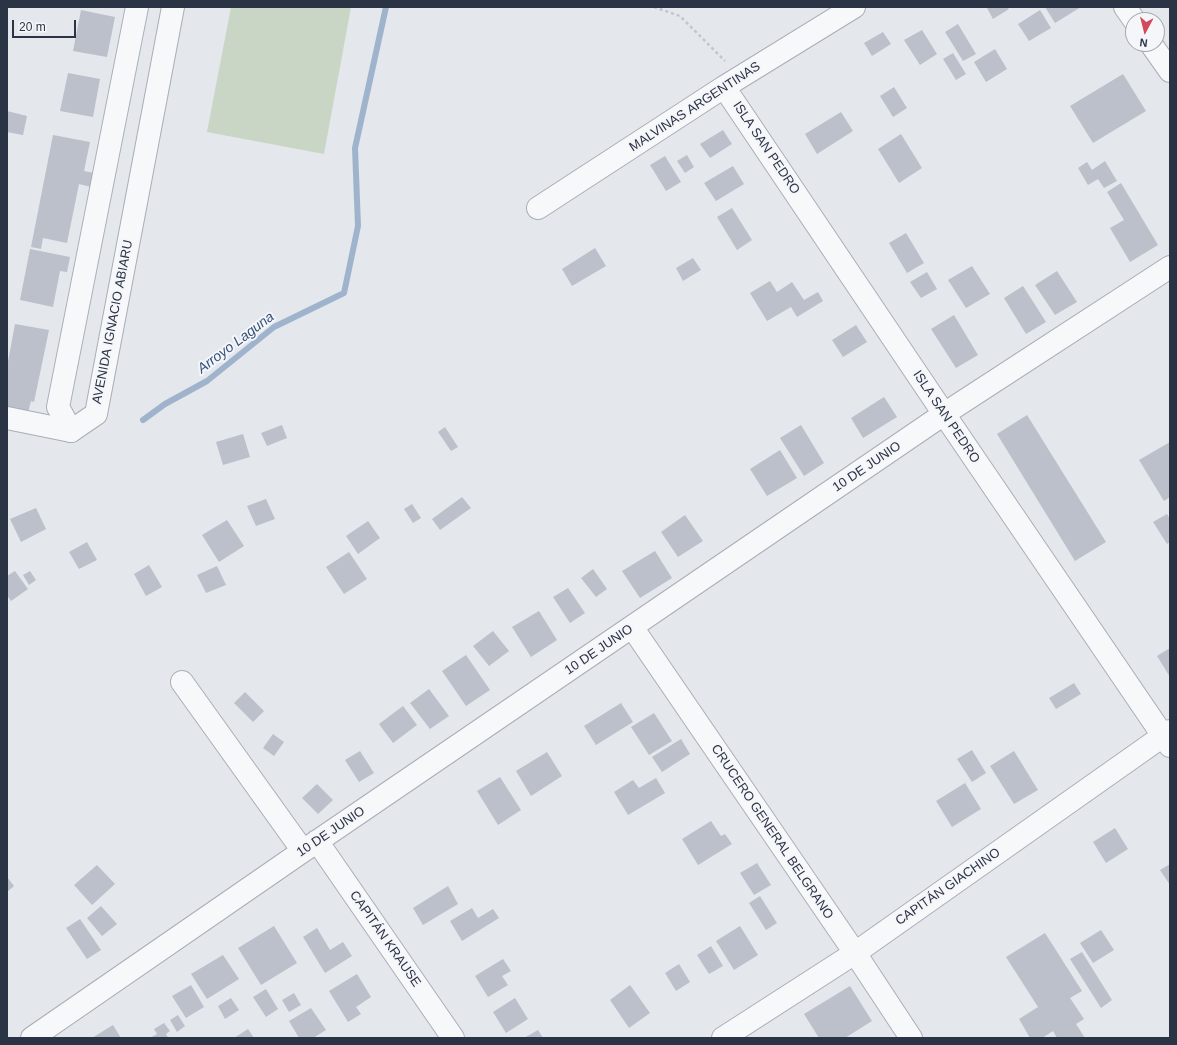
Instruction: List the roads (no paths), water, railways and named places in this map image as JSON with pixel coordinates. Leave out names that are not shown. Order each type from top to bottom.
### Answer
[{"type":"street","points":[[71,432],[58,407],[137,7]]},
{"type":"street","name":"AVENIDA IGNACIO ABIARU","points":[[71,432],[96,414],[173,7]]},
{"type":"street","name":"MALVINAS ARGENTINAS","points":[[538,208],[733,82],[854,7]]},
{"type":"street","points":[[1157,52],[1170,71]]},
{"type":"street","name":"ISLA SAN PEDRO","points":[[733,82],[944,414],[1168,738]]},
{"type":"street","name":"10 DE JUNIO","points":[[32,1038],[310,846],[944,414],[1170,267]]},
{"type":"street","points":[[7,418],[71,432]]},
{"type":"street","name":"CRUCERO GENERAL BELGRANO","points":[[632,627],[911,1038]]},
{"type":"street","name":"CAPITÁN KRAUSE","points":[[182,682],[310,846],[453,1038]]},
{"type":"street","name":"CAPITÁN GIACHINO","points":[[723,1038],[854,953],[1168,738]]},
{"type":"waterway","name":"Arroyo Laguna","points":[[143,420],[165,404],[207,381],[274,327],[344,293],[358,226],[355,148],[386,7]]}]
